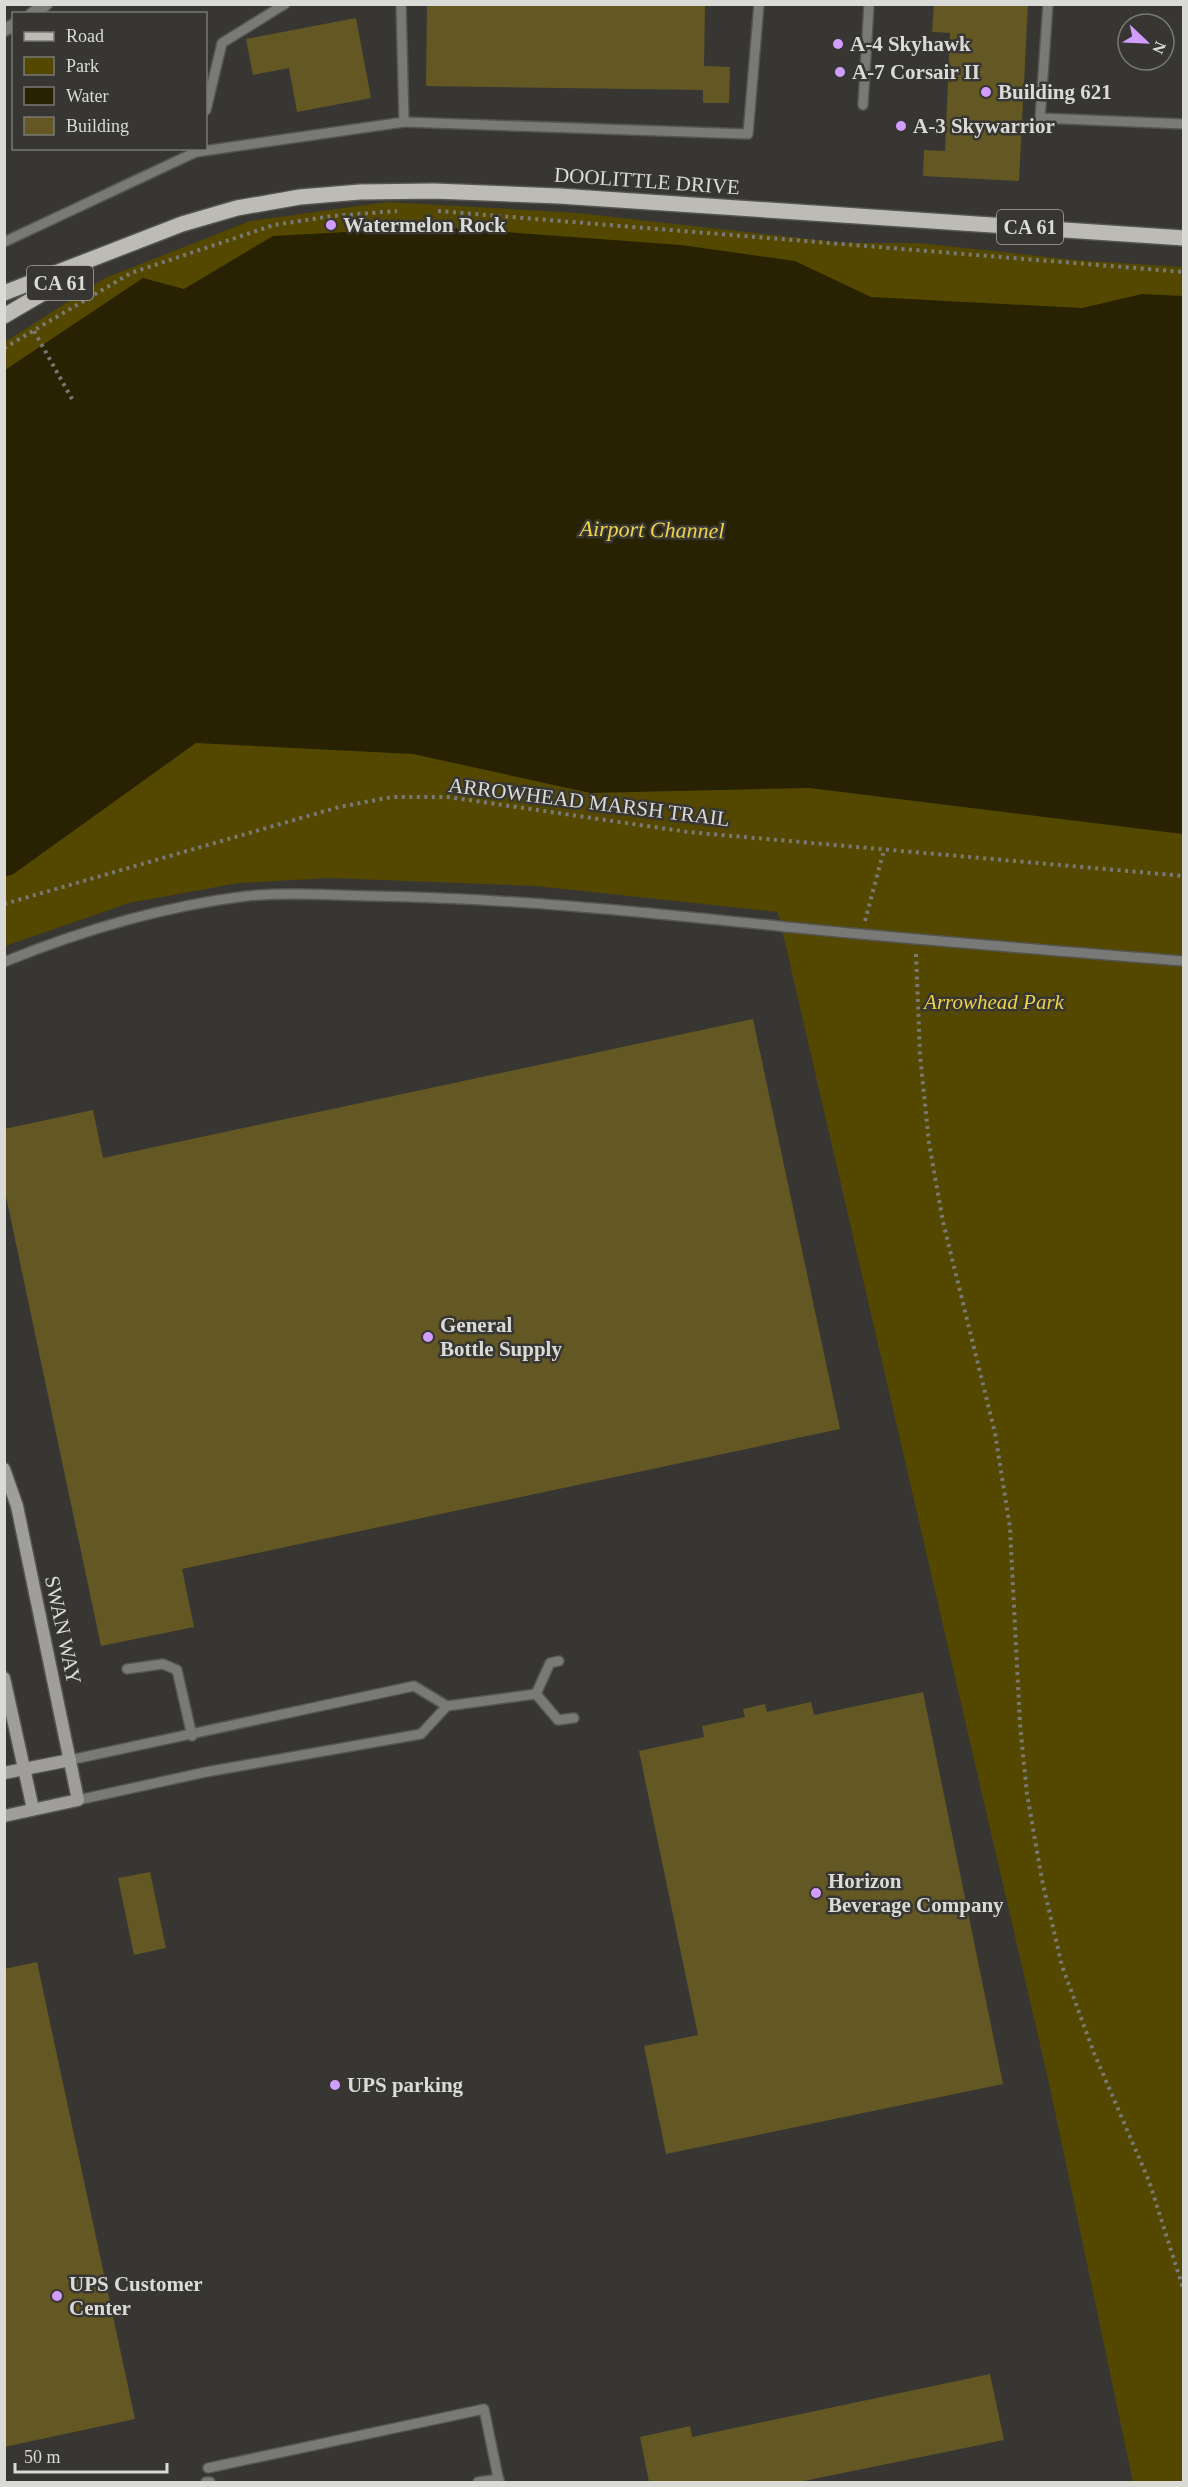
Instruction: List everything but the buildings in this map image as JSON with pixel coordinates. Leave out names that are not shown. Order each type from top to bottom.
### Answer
[{"type":"main road","name":"DOOLITTLE DRIVE","points":[[4,293],[182,224],[237,208],[300,197],[370,192],[559,196],[1184,237]]},
{"type":"main road","name":"DOOLITTLE DRIVE","points":[[4,316],[115,250]]},
{"type":"main road","name":"SWAN WAY","points":[[4,1469],[17,1506],[78,1800]]},
{"type":"main road","points":[[4,1678],[33,1809]]},
{"type":"main road","points":[[4,1773],[70,1760]]},
{"type":"main road","points":[[4,1816],[78,1800]]},
{"type":"lane","points":[[207,106],[222,43],[285,4]]},
{"type":"lane","points":[[401,4],[404,122]]},
{"type":"lane","points":[[207,149],[404,122],[748,134],[759,4]]},
{"type":"lane","points":[[864,105],[869,4]]},
{"type":"lane","points":[[1048,4],[1040,118],[1184,124]]},
{"type":"lane","points":[[4,242],[196,150]]},
{"type":"lane","points":[[4,962],[101,929],[174,909],[248,896],[439,897],[548,903],[861,934],[1184,961]]},
{"type":"lane","points":[[536,1694],[550,1663],[559,1661]]},
{"type":"lane","points":[[128,1670],[163,1664],[177,1670],[192,1736]]},
{"type":"lane","points":[[70,1760],[192,1736],[414,1686],[447,1706],[536,1694]]},
{"type":"lane","points":[[536,1694],[558,1720],[574,1718]]},
{"type":"lane","points":[[78,1800],[206,1772],[421,1734],[447,1706]]},
{"type":"lane","points":[[208,2468],[484,2409],[499,2481],[478,2482]]},
{"type":"path","points":[[4,348],[131,273],[274,225],[332,216],[402,211]]},
{"type":"path","points":[[437,211],[1184,272]]},
{"type":"path","points":[[34,332],[72,399]]},
{"type":"path","name":"ARROWHEAD MARSH TRAIL","points":[[4,904],[339,807],[392,797],[448,797],[678,831],[1184,876]]},
{"type":"path","points":[[861,934],[884,850]]},
{"type":"path","points":[[915,938],[920,1055],[929,1143],[945,1234],[995,1434],[1010,1528],[1020,1724],[1027,1794],[1042,1880],[1062,1966],[1094,2054],[1149,2181],[1184,2291]]},
{"type":"green space","name":"Arrowhead Park","points":[[387,202],[577,213],[844,243],[919,243],[1075,260],[1183,267],[1183,2482],[1133,2482],[1049,2083],[778,912],[536,886],[330,878],[239,883],[129,903],[5,946],[5,342],[105,278],[250,221]]},
{"type":"water","name":"Airport Channel","points":[[438,227],[681,245],[795,261],[871,297],[1082,308],[1142,294],[1183,296],[1183,834],[809,788],[590,793],[413,754],[196,743],[12,875],[5,876],[5,370],[143,278],[184,289],[273,236]]},
{"type":"place","name":"A-4 Skyhawk","points":[[838,44]]},
{"type":"place","name":"A-7 Corsair II","points":[[840,72]]},
{"type":"place","name":"Building 621","points":[[986,92]]},
{"type":"place","name":"A-3 Skywarrior","points":[[901,126]]},
{"type":"place","name":"Watermelon Rock","points":[[331,225]]},
{"type":"place","name":"General Bottle Supply","points":[[428,1337]]},
{"type":"place","name":"Horizon Beverage Company","points":[[816,1893]]},
{"type":"place","name":"UPS parking","points":[[335,2085]]},
{"type":"place","name":"UPS Customer Center","points":[[57,2296]]}]
